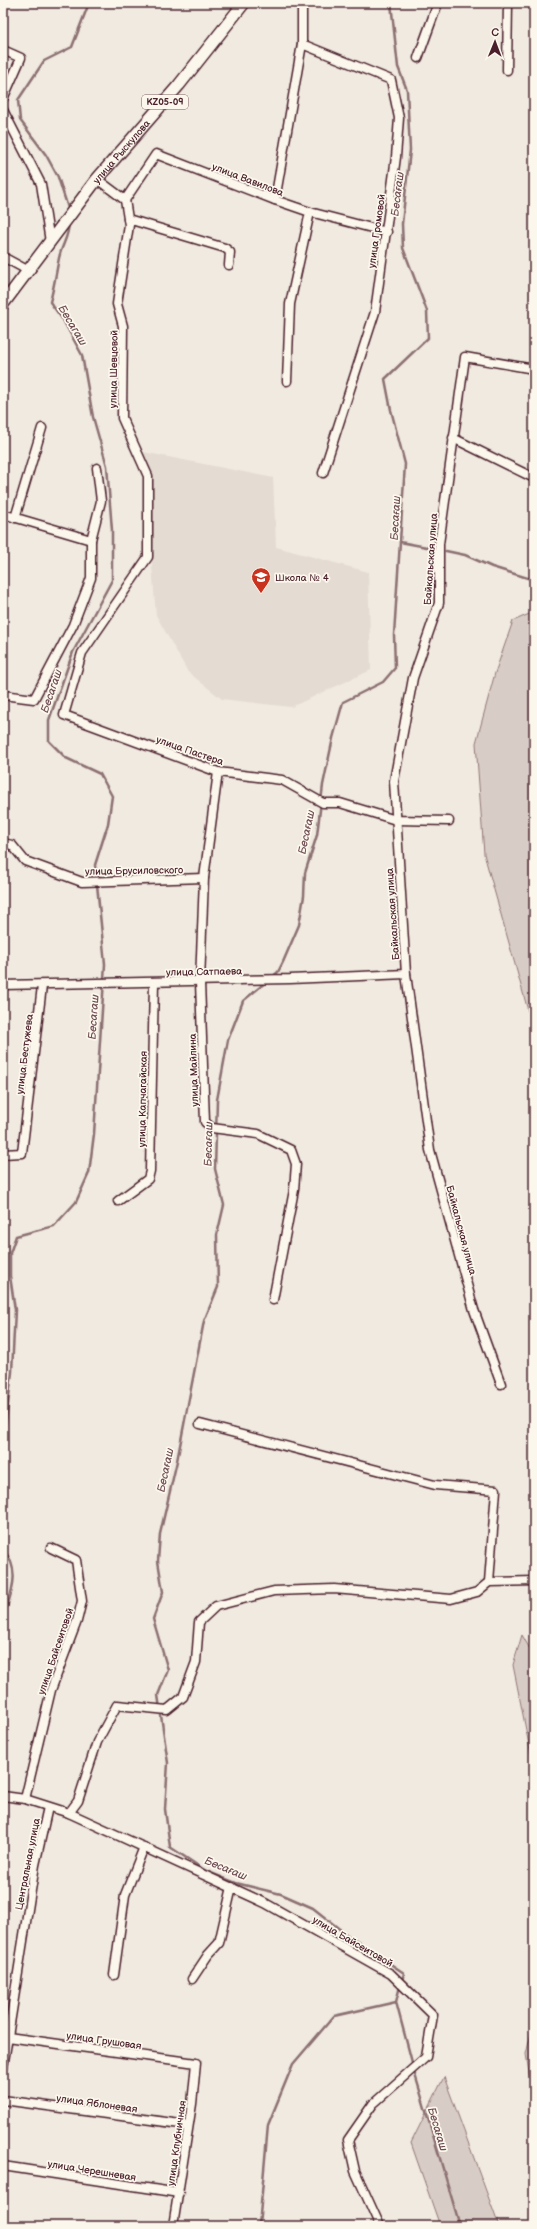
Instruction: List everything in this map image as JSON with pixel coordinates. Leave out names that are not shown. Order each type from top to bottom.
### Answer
[{"type":"main road","name":"улица Рыскулова","points":[[3,304],[98,179],[179,85],[244,3]]},
{"type":"street","points":[[275,200],[302,44],[302,3]]},
{"type":"street","points":[[418,58],[438,3]]},
{"type":"street","points":[[507,70],[508,3]]},
{"type":"street","name":"улица Громовой","points":[[302,44],[391,80],[399,118],[387,232],[375,312],[323,473]]},
{"type":"street","points":[[3,50],[21,58],[3,99]]},
{"type":"street","points":[[3,110],[40,184],[50,242]]},
{"type":"street","name":"улица Вавилова","points":[[125,200],[156,154],[310,212],[387,232]]},
{"type":"street","points":[[98,179],[125,200]]},
{"type":"street","name":"улица Шевцовой","points":[[64,715],[82,653],[148,557],[148,476],[122,418],[123,326],[117,304],[129,225],[125,200]]},
{"type":"street","points":[[287,381],[290,304],[310,212]]},
{"type":"street","points":[[128,219],[225,248],[230,252],[229,265]]},
{"type":"street","points":[[3,257],[29,271]]},
{"type":"street","name":"Байкальская улица","points":[[501,1384],[474,1310],[430,1150],[406,974],[394,781],[413,678],[439,603],[439,544],[465,357],[534,369]]},
{"type":"street","points":[[15,518],[42,428]]},
{"type":"street","points":[[453,438],[534,478]]},
{"type":"street","points":[[3,695],[34,699],[73,625],[91,578],[91,540],[101,501],[96,468]]},
{"type":"street","points":[[3,514],[91,540]]},
{"type":"street","name":"улица Пастера","points":[[64,715],[218,772],[282,780],[323,803],[340,803],[396,820],[450,821]]},
{"type":"street","name":"улица Майлина","points":[[218,772],[204,878],[200,982],[205,1122],[212,1128],[258,1134],[291,1150],[296,1164],[294,1190],[273,1300]]},
{"type":"street","name":"улица Брусиловского","points":[[3,843],[12,845],[25,861],[82,882],[204,878]]},
{"type":"street","name":"улица Сатпаева","points":[[3,985],[92,985],[406,974]]},
{"type":"street","name":"улица Капчагайская","points":[[118,1201],[148,1179],[150,1171],[154,983]]},
{"type":"street","name":"улица Бестужева","points":[[3,1154],[22,1153],[42,986]]},
{"type":"street","points":[[200,1424],[434,1485],[496,1490],[489,1582]]},
{"type":"street","name":"улица Байсеитовой","points":[[25,1799],[51,1690],[82,1601],[76,1560],[51,1548]]},
{"type":"street","points":[[70,1813],[78,1801],[97,1742],[117,1705],[167,1710],[184,1697],[196,1662],[199,1622],[216,1606],[274,1590],[334,1589],[451,1599],[477,1592],[489,1582],[534,1581]]},
{"type":"street","name":"улица Байсеитовой","points":[[3,1796],[25,1799],[70,1813],[265,1903],[391,1974],[433,2015],[426,2057],[373,2104],[348,2140],[355,2171],[380,2226]]},
{"type":"street","name":"Центральная улица","points":[[3,2068],[36,1865],[48,1807]]},
{"type":"street","points":[[114,1975],[124,1895],[144,1847]]},
{"type":"street","points":[[192,1979],[208,1955],[219,1944],[232,1888]]},
{"type":"street","name":"улица Грушовая","points":[[8,2037],[196,2063]]},
{"type":"street","name":"улица Клубничная","points":[[173,2226],[179,2193],[196,2063]]},
{"type":"street","name":"улица Яблоневая","points":[[3,2100],[188,2126]]},
{"type":"street","name":"улица Черешневая","points":[[3,2166],[179,2193]]},
{"type":"shaded area","name":"Школа № 4","points":[[143,452],[273,478],[276,547],[368,572],[371,670],[291,707],[222,699],[188,672],[156,615]]},
{"type":"shaded area","points":[[534,612],[534,1032],[484,854],[476,743],[495,673],[513,621]]},
{"type":"shaded area","points":[[522,1635],[534,1656],[534,1770],[513,1665]]},
{"type":"shaded area","points":[[534,2021],[534,2104],[526,2054]]},
{"type":"shaded area","points":[[444,2077],[499,2226],[440,2226],[411,2143]]},
{"type":"waterway","name":"Бесагаш","points":[[69,211],[58,177],[46,155],[20,120],[18,100],[44,61],[72,47],[89,3]]},
{"type":"waterway","name":"Бесағаш","points":[[273,976],[278,972],[299,925],[304,896],[305,873],[317,835],[323,785],[333,738],[343,702],[383,682],[395,668],[394,635],[405,464],[391,410],[385,379],[428,338],[427,311],[403,248],[402,224],[410,150],[407,90],[398,67],[391,3]]},
{"type":"waterway","name":"Бесагаш","points":[[3,1445],[12,1372],[15,1310],[10,1276],[10,1253],[16,1236],[54,1226],[76,1202],[89,1173],[94,1134],[105,964],[95,865],[108,824],[112,796],[100,774],[66,758],[49,741],[49,720],[73,652],[112,580],[112,530],[107,466],[93,417],[82,355],[63,320],[50,302],[60,253],[68,232],[69,222]]},
{"type":"waterway","points":[[400,542],[432,548]]},
{"type":"waterway","points":[[446,551],[465,555],[492,567],[534,580]]},
{"type":"waterway","name":"Бесағаш","points":[[266,982],[243,1001],[228,1040],[217,1100],[215,1169],[224,1205],[217,1235],[218,1287],[204,1321],[177,1461],[160,1534],[158,1561],[163,1592],[153,1619],[168,1670],[158,1695],[168,1763],[165,1809],[170,1847],[206,1871],[236,1883],[281,1894],[313,1908],[347,1935],[404,1973],[402,1981]]},
{"type":"waterway","name":"Бесагаш","points":[[3,1549],[11,1563],[14,1577],[12,1591],[7,1607],[3,1610]]},
{"type":"waterway","name":"Бесағаш","points":[[400,1986],[396,2002],[413,2066]]},
{"type":"waterway","points":[[259,2226],[268,2125],[293,2064],[334,2016],[396,2002]]},
{"type":"waterway","name":"Бесағаш","points":[[414,2071],[460,2226]]},
{"type":"place","name":"Школа № 4","points":[[261,594]]}]
